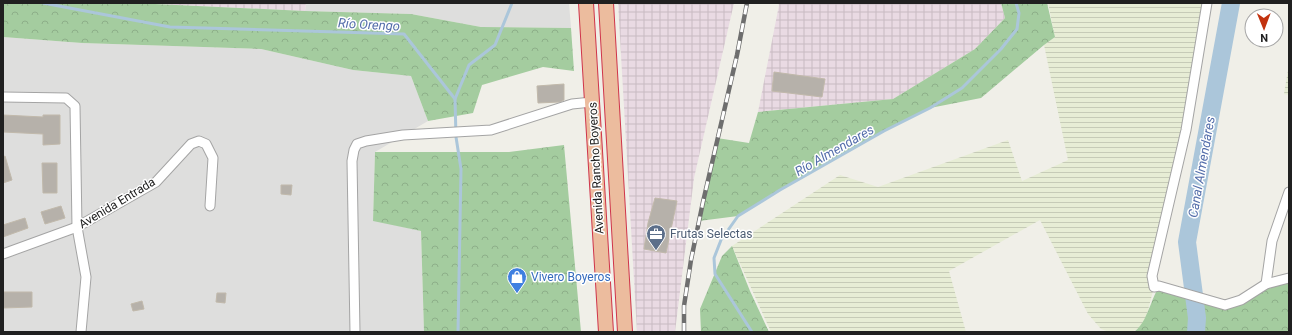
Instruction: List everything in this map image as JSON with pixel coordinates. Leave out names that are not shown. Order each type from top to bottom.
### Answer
[{"type":"highway","name":"Avenida Rancho Boyeros","points":[[586,3],[606,332]]},
{"type":"highway","name":"Avenida Rancho Boyeros","points":[[606,3],[625,332]]},
{"type":"street","points":[[1206,3],[1186,130],[1152,276],[1154,287],[1159,286],[1225,305],[1241,300],[1266,284],[1289,278]]},
{"type":"street","points":[[3,97],[66,98],[75,106],[77,227],[86,277],[80,332]]},
{"type":"street","points":[[355,332],[352,161],[357,144],[366,141],[403,135],[491,130],[572,104],[592,102]]},
{"type":"street","name":"Avenida Entrada","points":[[3,254],[77,227],[156,182],[191,144],[199,141],[206,144],[213,158],[210,206]]},
{"type":"street","points":[[1266,284],[1272,241],[1289,192]]},
{"type":"shaded area","points":[[135,3],[306,3],[305,11]]},
{"type":"shaded area","points":[[306,3],[569,3],[571,28],[481,27],[411,14],[305,11]]},
{"type":"shaded area","points":[[618,3],[734,3],[694,178],[675,332],[637,332]]},
{"type":"shaded area","points":[[778,3],[1001,3],[1005,18],[975,49],[893,99],[758,112],[779,5]]},
{"type":"shaded area","points":[[3,37],[82,43],[261,49],[353,70],[411,76],[428,121],[375,152],[373,220],[421,231],[424,332],[3,332]]},
{"type":"green space","points":[[3,3],[134,3],[305,11],[411,14],[481,27],[571,28],[574,71],[543,67],[482,85],[473,113],[428,121],[411,76],[353,70],[261,49],[82,43],[3,37]]},
{"type":"green space","points":[[1001,3],[1047,3],[1055,37],[981,98],[930,108],[884,131],[780,190],[738,216],[699,221],[717,138],[749,143],[758,112],[893,99],[975,49],[1005,18]]},
{"type":"green space","points":[[1048,3],[1207,3],[1186,130],[1152,275],[1154,287],[1146,318],[1139,328],[1132,332],[1109,332],[1101,329],[1088,314],[1040,220],[949,271],[966,332],[771,332],[732,246],[840,175],[878,187],[1008,140],[1022,181],[1068,160],[1044,45],[1055,37]]},
{"type":"green space","points":[[1289,64],[1289,95],[1284,94]]},
{"type":"green space","points":[[564,145],[581,332],[424,332],[421,231],[373,221],[375,152],[509,152]]},
{"type":"green space","points":[[732,246],[750,291],[769,332],[701,332],[700,309],[722,256]]},
{"type":"green space","points":[[1289,278],[1289,332],[1134,332],[1144,319],[1159,286],[1225,305]]},
{"type":"building","points":[[774,72],[825,79],[822,97],[772,91]]},
{"type":"building","points":[[564,84],[564,100],[560,102],[538,103],[537,86]]},
{"type":"building","points":[[3,115],[43,117],[43,115],[60,115],[60,144],[43,145],[43,134],[3,132]]},
{"type":"building","points":[[5,156],[12,180],[3,183],[3,157]]},
{"type":"building","points":[[42,163],[57,163],[57,193],[43,193]]},
{"type":"building","points":[[281,185],[292,185],[291,195],[281,194]]},
{"type":"building","points":[[655,198],[677,201],[666,253],[644,249],[648,223]]},
{"type":"building","points":[[61,206],[65,218],[45,224],[41,212]]},
{"type":"building","points":[[25,218],[28,228],[3,237],[3,225]]},
{"type":"building","points":[[3,292],[32,292],[32,307],[3,308]]},
{"type":"building","points":[[217,293],[226,293],[225,303],[216,302]]},
{"type":"building","points":[[142,301],[144,309],[133,311],[131,304]]},
{"type":"waterway","name":"Río Orengo","points":[[43,3],[170,27],[404,34],[455,99],[456,137],[461,169],[458,332]]},
{"type":"waterway","points":[[455,99],[469,65],[495,45],[512,3]]},
{"type":"waterway","name":"Río Almendares","points":[[752,332],[715,274],[714,258],[721,240],[738,216],[780,190],[884,131],[930,108],[962,88],[1001,49],[1017,29],[1019,13],[1016,3]]},
{"type":"waterway","name":"Canal Almendares","points":[[1196,332],[1197,318],[1187,242],[1231,3]]},
{"type":"railway","points":[[684,332],[684,306],[691,260],[737,55],[747,3]]},
{"type":"place","name":"Frutas Selectas","points":[[656,251]]},
{"type":"place","name":"Vivero Boyeros","points":[[517,294]]}]
